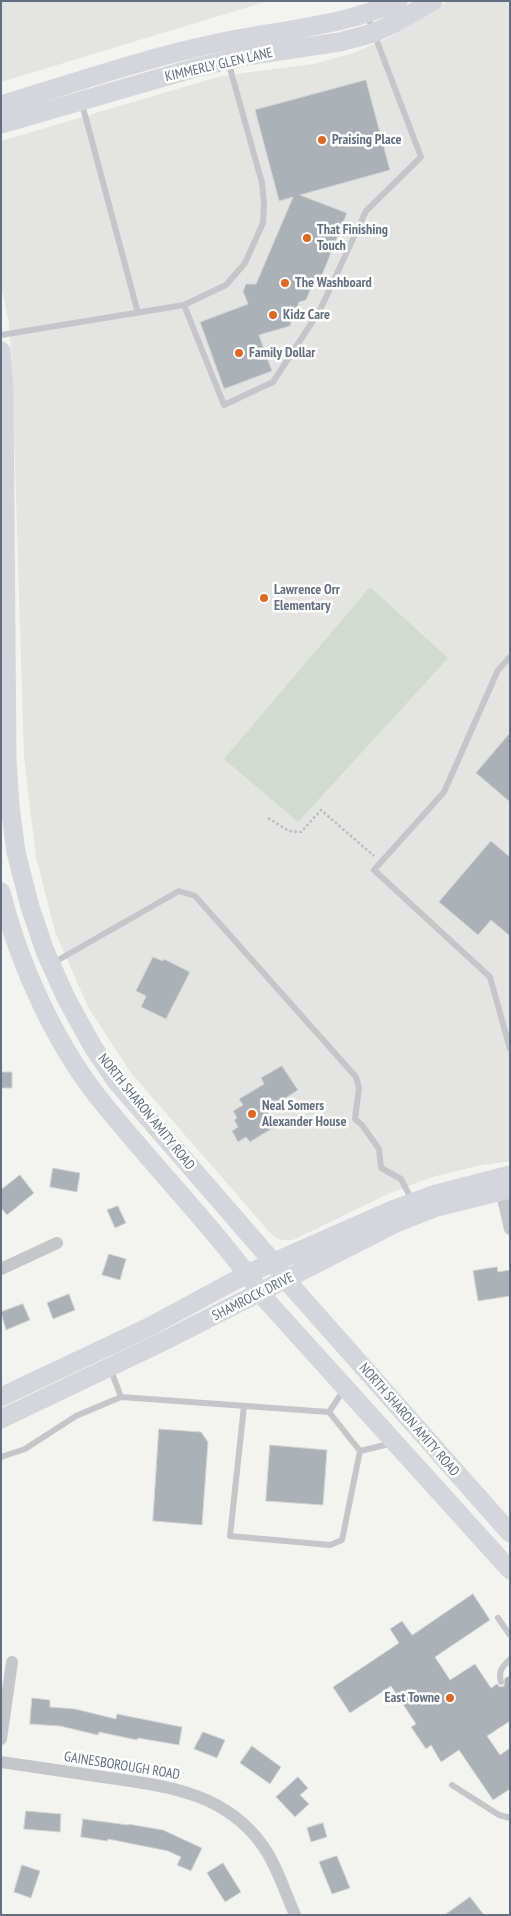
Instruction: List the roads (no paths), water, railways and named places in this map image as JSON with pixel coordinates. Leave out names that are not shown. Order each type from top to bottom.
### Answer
[{"type":"main road","name":"KIMMERLY GLEN LANE","points":[[1,105],[76,82],[222,42],[347,20],[398,1]]},
{"type":"main road","name":"KIMMERLY GLEN LANE","points":[[1,124],[195,68],[246,56],[340,42],[373,33],[412,14],[433,1]]},
{"type":"main road","name":"NORTH SHARON AMITY ROAD","points":[[1,351],[4,388],[4,678],[10,797],[16,852],[30,907],[51,964],[79,1022],[116,1081],[273,1262],[286,1280],[510,1534]]},
{"type":"main road","name":"NORTH SHARON AMITY ROAD","points":[[1,892],[22,960],[44,1008],[73,1060],[97,1096],[261,1293],[510,1570]]},
{"type":"main road","name":"SHAMROCK DRIVE","points":[[1,1398],[149,1326],[273,1262],[415,1208],[436,1207],[507,1184]]},
{"type":"main road","name":"SHAMROCK DRIVE","points":[[1,1419],[261,1293],[396,1223],[415,1208]]},
{"type":"street","points":[[507,1184],[510,1229]]},
{"type":"street","points":[[1,1269],[57,1243]]},
{"type":"street","points":[[1,1739],[12,1662]]},
{"type":"street","name":"GAINESBOROUGH ROAD","points":[[1,1762],[169,1787],[203,1798],[239,1820],[263,1845],[295,1915]]},
{"type":"lane","points":[[184,305],[224,405],[273,382],[320,310],[366,211],[421,157],[366,13]]},
{"type":"lane","points":[[1,335],[184,305],[226,285],[245,263],[263,224],[262,183],[222,42]]},
{"type":"lane","points":[[76,82],[138,313]]},
{"type":"lane","points":[[510,657],[498,670],[444,792],[374,870],[490,977],[510,1049]]},
{"type":"lane","points":[[51,964],[179,891],[195,896],[356,1077],[359,1088],[355,1119],[362,1125],[379,1148],[382,1168],[401,1179],[415,1208]]},
{"type":"lane","points":[[110,1367],[121,1397]]},
{"type":"lane","points":[[329,1412],[345,1388]]},
{"type":"lane","points":[[1,1457],[25,1449],[76,1416],[121,1397],[329,1412],[360,1451],[342,1540],[330,1545],[230,1536],[244,1406]]},
{"type":"lane","points":[[360,1451],[394,1443]]},
{"type":"lane","points":[[498,1618],[510,1634]]},
{"type":"lane","points":[[501,1682],[500,1670],[510,1659]]},
{"type":"lane","points":[[452,1785],[499,1816],[510,1818]]},
{"type":"place","name":"Praising Place","points":[[322,140]]},
{"type":"place","name":"That Finishing Touch","points":[[307,238]]},
{"type":"place","name":"The Washboard","points":[[285,283]]},
{"type":"place","name":"Kidz Care","points":[[273,315]]},
{"type":"place","name":"Family Dollar","points":[[239,353]]},
{"type":"place","name":"Lawrence Orr Elementary","points":[[264,598]]},
{"type":"place","name":"Neal Somers Alexander House","points":[[252,1114]]},
{"type":"place","name":"East Towne","points":[[450,1698]]}]
